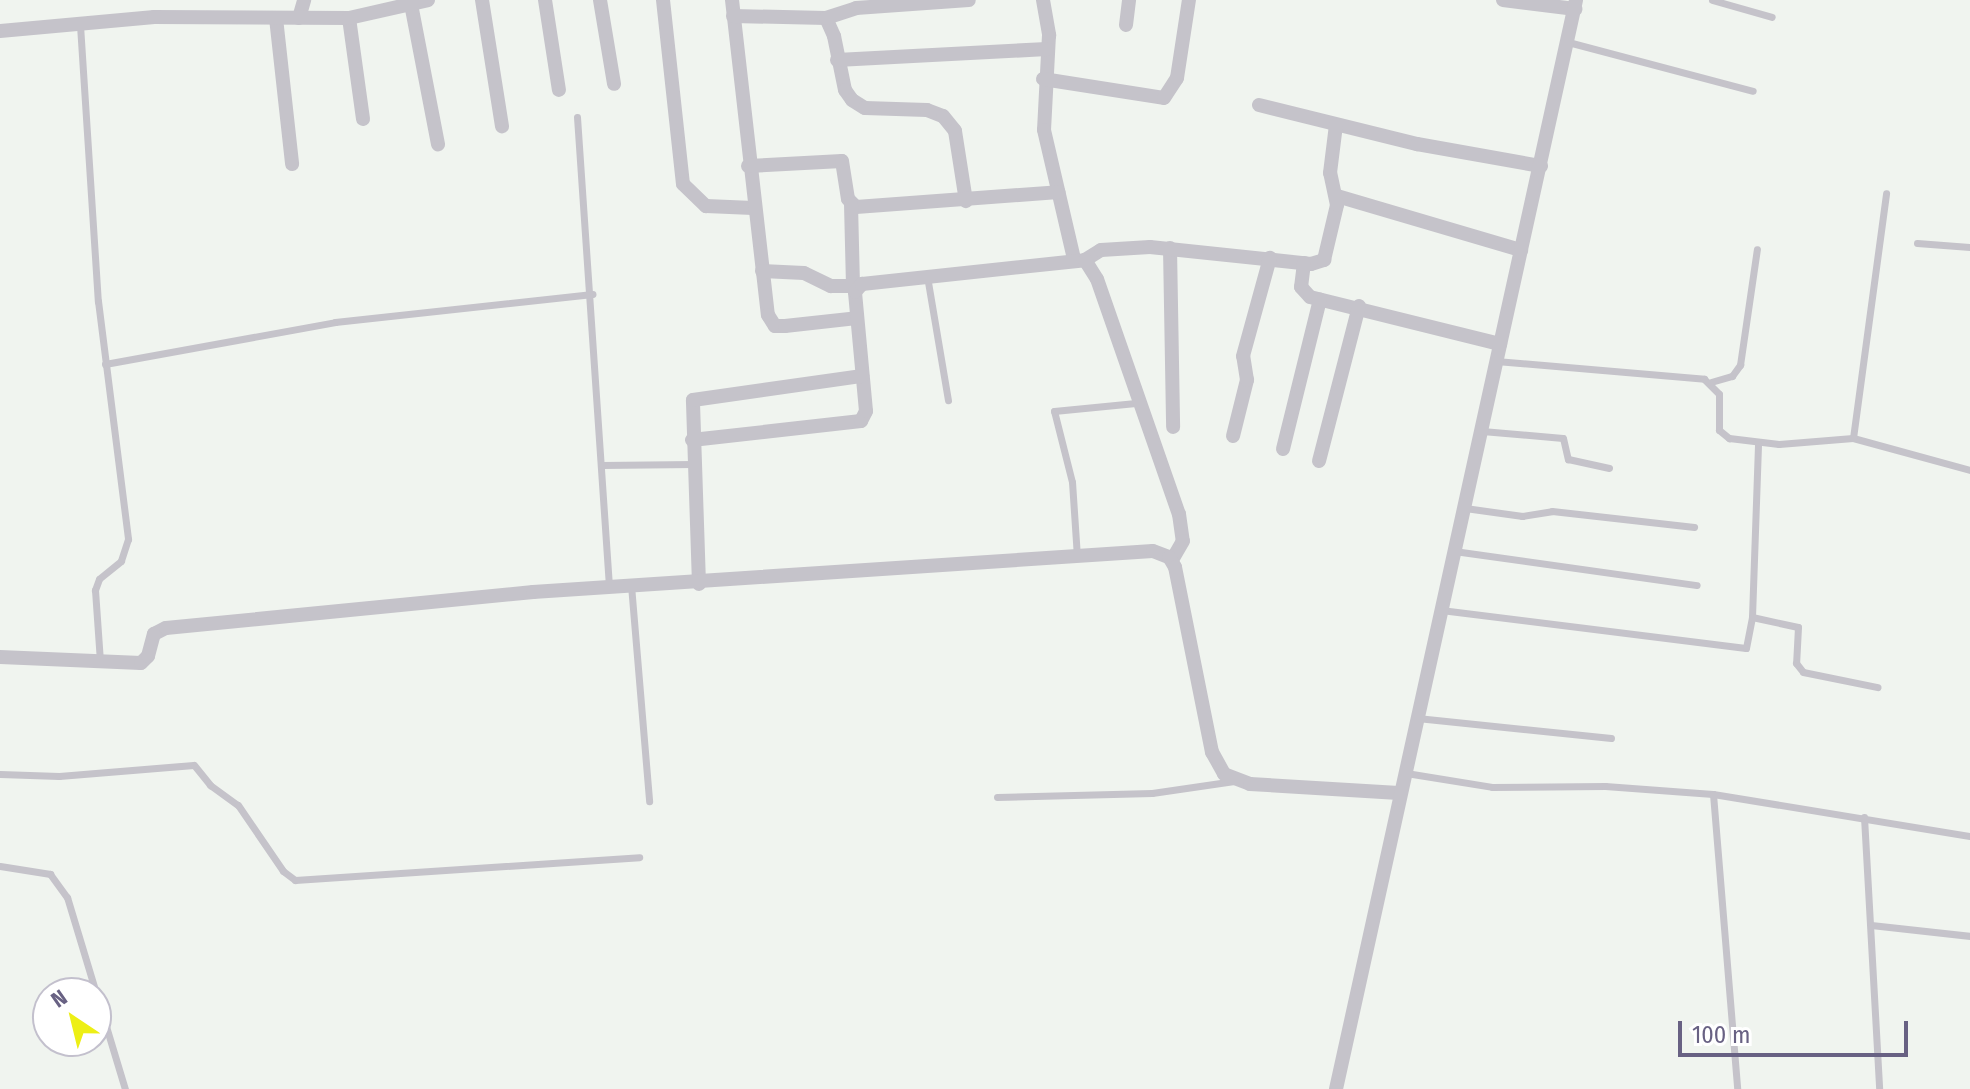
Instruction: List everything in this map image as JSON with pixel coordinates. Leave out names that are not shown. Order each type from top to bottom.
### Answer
[{"type":"street","points":[[299,18],[304,0]]},
{"type":"street","points":[[0,31],[180,16],[349,18],[428,0]]},
{"type":"street","points":[[482,0],[502,126]]},
{"type":"street","points":[[545,0],[559,90]]},
{"type":"street","points":[[600,0],[614,84]]},
{"type":"street","points":[[663,0],[683,184],[706,206],[753,208]]},
{"type":"street","points":[[732,0],[748,166],[768,315],[775,326],[857,318]]},
{"type":"street","points":[[733,16],[807,14],[826,18],[856,8],[969,0]]},
{"type":"street","points":[[1043,0],[1047,49],[1043,79],[1044,130],[1058,192],[1079,260],[1097,279],[1136,403],[1183,531],[1181,548],[1172,560],[1212,752],[1234,781],[1399,793]]},
{"type":"street","points":[[1126,25],[1129,0]]},
{"type":"street","points":[[1043,79],[1164,98],[1177,78],[1189,0]]},
{"type":"street","points":[[1336,1089],[1399,793],[1576,4],[1503,0]]},
{"type":"street","points":[[411,4],[438,144]]},
{"type":"street","points":[[276,18],[292,164]]},
{"type":"street","points":[[349,18],[363,119]]},
{"type":"street","points":[[826,18],[845,90],[865,108],[927,110],[943,116],[962,149],[966,201]]},
{"type":"street","points":[[837,60],[1047,49]]},
{"type":"street","points":[[1259,105],[1336,125],[1541,166]]},
{"type":"street","points":[[762,271],[804,273],[831,286],[856,286],[1079,260],[1111,248],[1170,248],[1319,263],[1327,255],[1337,196],[1330,173],[1336,125]]},
{"type":"street","points":[[692,440],[854,424],[865,417],[851,204],[842,161],[748,166]]},
{"type":"street","points":[[851,204],[966,201],[1058,192]]},
{"type":"street","points":[[1337,196],[1521,250]]},
{"type":"street","points":[[1170,248],[1173,427]]},
{"type":"street","points":[[1233,436],[1247,380],[1243,356],[1270,258]]},
{"type":"street","points":[[1304,263],[1301,287],[1320,299],[1359,306],[1500,344]]},
{"type":"street","points":[[1283,449],[1320,299]]},
{"type":"street","points":[[1319,461],[1359,306]]},
{"type":"street","points":[[699,584],[690,408],[704,395],[862,376]]},
{"type":"street","points":[[0,657],[144,662],[154,634],[166,628],[609,586],[699,584],[1077,559],[1153,551],[1172,560]]},
{"type":"lane","points":[[1712,0],[1772,17]]},
{"type":"lane","points":[[80,22],[84,147],[105,364],[128,539],[121,561],[99,579],[95,590],[100,661]]},
{"type":"lane","points":[[1568,42],[1753,91]]},
{"type":"lane","points":[[577,117],[592,294],[609,586]]},
{"type":"lane","points":[[1853,438],[1886,193]]},
{"type":"lane","points":[[1917,243],[1970,247]]},
{"type":"lane","points":[[1496,361],[1711,382],[1732,376],[1740,365],[1757,249]]},
{"type":"lane","points":[[927,276],[948,400]]},
{"type":"lane","points":[[105,364],[335,322],[592,294]]},
{"type":"lane","points":[[1711,382],[1719,394],[1721,434],[1758,444],[1853,438],[1970,470]]},
{"type":"lane","points":[[1077,559],[1072,482],[1054,411],[1136,403]]},
{"type":"lane","points":[[1482,431],[1563,438],[1568,459],[1609,468]]},
{"type":"lane","points":[[1441,610],[1741,649],[1749,645],[1758,444]]},
{"type":"lane","points":[[602,465],[693,464]]},
{"type":"lane","points":[[1463,508],[1522,516],[1552,511],[1694,527]]},
{"type":"lane","points":[[1454,551],[1697,585]]},
{"type":"lane","points":[[631,585],[649,801]]},
{"type":"lane","points":[[1752,617],[1798,627],[1796,663],[1803,672],[1877,687]]},
{"type":"lane","points":[[1417,718],[1611,738]]},
{"type":"lane","points":[[0,774],[59,776],[194,765],[210,785],[238,805],[283,871],[295,880],[639,857]]},
{"type":"lane","points":[[1404,773],[1492,787],[1605,786],[1713,794],[1970,836]]},
{"type":"lane","points":[[997,797],[1152,793],[1234,781]]},
{"type":"lane","points":[[1713,794],[1737,1089]]},
{"type":"lane","points":[[1864,817],[1879,1089]]},
{"type":"lane","points":[[0,866],[50,874],[67,897],[125,1089]]},
{"type":"lane","points":[[1871,925],[1970,936]]}]
